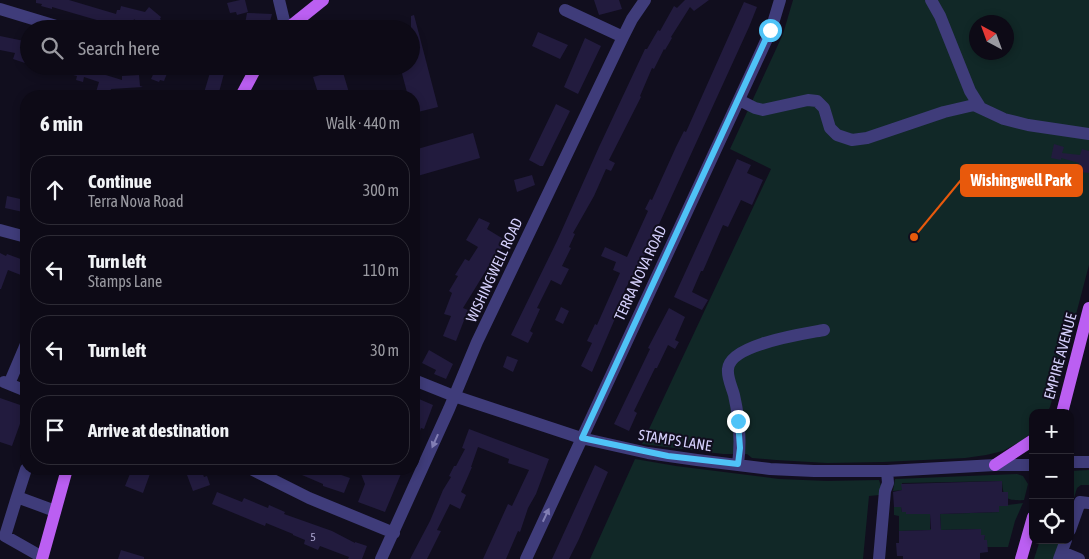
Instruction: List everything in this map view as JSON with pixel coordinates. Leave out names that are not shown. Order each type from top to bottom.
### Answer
[{"type":"main road","points":[[297,20],[323,0]]},
{"type":"main road","points":[[244,90],[252,75]]},
{"type":"main road","name":"EMPIRE AVENUE","points":[[1063,409],[1089,308]]},
{"type":"main road","points":[[1057,409],[1065,399]]},
{"type":"main road","points":[[995,465],[1029,443]]},
{"type":"main road","points":[[42,558],[65,475]]},
{"type":"main road","points":[[1021,559],[1029,531]]},
{"type":"street","points":[[279,0],[284,20]]},
{"type":"street","name":"WISHINGWELL ROAD","points":[[420,474],[482,333],[623,37],[645,0]]},
{"type":"street","name":"TERRA NOVA ROAD","points":[[526,559],[739,100],[770,30],[780,0]]},
{"type":"street","points":[[931,0],[940,16],[974,100],[980,107]]},
{"type":"street","points":[[0,9],[36,20]]},
{"type":"street","points":[[565,10],[623,37]]},
{"type":"street","points":[[739,100],[763,110],[808,100],[817,102],[824,108],[830,128],[837,135],[852,140],[867,138],[974,105],[1004,119],[1028,125],[1089,134]]},
{"type":"street","points":[[0,230],[20,235]]},
{"type":"street","points":[[738,464],[740,448],[738,421],[728,369],[731,360],[739,353],[772,341],[824,330]]},
{"type":"street","points":[[20,356],[7,383],[20,388]]},
{"type":"street","name":"STAMPS LANE","points":[[420,382],[454,396],[582,438],[662,455],[770,469],[814,471],[887,471],[1029,465]]},
{"type":"street","points":[[1074,462],[1089,462]]},
{"type":"street","points":[[879,559],[885,491],[888,483],[887,471]]},
{"type":"street","points":[[24,475],[5,536],[42,558]]},
{"type":"street","points":[[263,475],[308,498],[394,533]]},
{"type":"street","name":"WISHINGWELL ROAD","points":[[381,559],[419,475]]},
{"type":"street","points":[[17,497],[54,511]]},
{"type":"street","points":[[1074,519],[1080,502],[1089,503]]},
{"type":"street","points":[[1063,550],[1079,559]]},
{"type":"green space","points":[[793,0],[1089,0],[1089,265],[1050,407],[1049,409],[1029,409],[1029,435],[1003,451],[986,455],[965,458],[883,462],[827,463],[776,460],[752,458],[747,454],[723,454],[642,444],[771,169],[730,149],[783,34]]},
{"type":"green space","points":[[635,459],[779,479],[827,481],[879,480],[881,486],[879,495],[869,496],[863,559],[590,559]]},
{"type":"green space","points":[[1089,470],[1089,485],[1081,485],[1077,488],[1074,498],[1074,471]]},
{"type":"green space","points":[[1017,474],[1023,476],[1028,484],[1024,500],[1009,499],[1003,491],[1002,481],[902,483],[902,490],[893,491],[895,479]]},
{"type":"green space","points":[[1023,503],[1015,521],[1008,547],[987,547],[987,541],[984,540],[985,535],[981,535],[981,529],[941,530],[940,514],[999,512],[999,506]]},
{"type":"green space","points":[[894,507],[901,507],[902,512],[907,514],[930,514],[930,529],[934,530],[899,531],[899,516],[894,515]]},
{"type":"green space","points":[[1039,544],[1060,544],[1055,559],[1034,559]]},
{"type":"building","points":[[36,0],[69,0],[116,14],[121,6],[145,12],[149,7],[161,17],[161,20],[97,20],[52,7],[52,9],[41,6],[42,4],[36,3]]},
{"type":"building","points":[[245,0],[248,12],[237,15],[236,12],[230,13],[227,3]]},
{"type":"building","points":[[594,0],[619,0],[622,9],[599,15]]},
{"type":"building","points":[[685,0],[709,0],[694,11],[690,7],[654,69],[652,68],[641,97],[609,160],[615,163],[611,171],[606,169],[594,196],[573,233],[575,234],[569,247],[571,248],[562,266],[569,269],[561,285],[551,280],[537,308],[540,309],[530,331],[533,333],[528,343],[511,335],[557,241],[645,49],[647,49],[658,30],[660,31],[674,6],[677,8]]},
{"type":"building","points":[[744,2],[757,7],[749,27],[634,279],[631,278],[624,292],[626,293],[592,372],[581,366],[592,343],[587,341],[595,324],[597,325],[620,273],[613,270],[616,262],[601,256],[605,247],[627,257],[648,211],[645,209],[650,199],[652,200],[684,131],[686,132]]},
{"type":"building","points":[[247,13],[272,14],[270,20],[246,20]]},
{"type":"building","points":[[414,15],[415,20],[411,20],[411,16]]},
{"type":"building","points":[[538,32],[568,45],[560,59],[532,46]]},
{"type":"building","points":[[0,36],[20,40],[20,61],[13,59],[15,53],[0,50]]},
{"type":"building","points":[[420,38],[438,107],[420,112],[420,90],[406,90],[402,75],[420,75]]},
{"type":"building","points":[[585,38],[601,46],[578,94],[564,87]]},
{"type":"building","points":[[73,75],[106,75],[122,80],[122,76],[139,75],[140,86],[143,87],[97,90],[99,82],[84,77],[83,82],[76,80],[77,76]]},
{"type":"building","points":[[153,75],[166,75],[164,81],[160,80],[159,82],[151,79]]},
{"type":"building","points":[[209,75],[224,75],[220,90],[205,90]]},
{"type":"building","points":[[320,75],[344,75],[348,90],[317,90],[313,77]]},
{"type":"building","points":[[556,104],[570,111],[543,166],[540,166],[529,160]]},
{"type":"building","points":[[473,133],[480,158],[420,175],[420,148]]},
{"type":"building","points":[[1054,144],[1064,147],[1062,153],[1080,155],[1082,149],[1089,151],[1089,173],[1080,172],[1080,168],[1078,168],[1079,163],[1061,158],[1061,160],[1051,158]]},
{"type":"building","points":[[737,159],[751,165],[747,173],[763,180],[752,205],[741,200],[728,227],[723,225],[703,271],[701,271],[692,292],[708,300],[702,310],[674,297]]},
{"type":"building","points":[[532,175],[535,185],[517,192],[514,180]]},
{"type":"building","points":[[7,196],[20,199],[20,211],[5,208]]},
{"type":"building","points":[[479,218],[490,223],[487,229],[505,240],[503,242],[505,244],[498,251],[463,308],[468,310],[456,341],[443,336],[451,316],[444,314],[452,293],[449,291],[458,276],[455,275],[465,259],[469,261],[478,247],[466,240]]},
{"type":"building","points":[[0,253],[20,259],[20,275],[8,270],[0,289]]},
{"type":"building","points":[[561,307],[569,311],[563,324],[555,320]]},
{"type":"building","points":[[669,308],[685,317],[675,340],[679,342],[675,349],[668,345],[657,368],[655,368],[634,411],[637,413],[629,431],[614,424],[650,349],[648,348]]},
{"type":"building","points":[[429,350],[453,364],[446,379],[434,374],[436,370],[422,363]]},
{"type":"building","points":[[507,356],[518,360],[513,372],[503,367]]},
{"type":"building","points":[[0,398],[20,405],[20,424],[12,446],[0,442]]},
{"type":"building","points":[[420,399],[433,405],[424,429],[421,428],[420,431]]},
{"type":"building","points":[[469,429],[549,459],[520,532],[518,531],[506,559],[483,559],[508,504],[512,506],[529,470],[508,463],[509,459],[478,447],[461,492],[466,495],[460,509],[450,504],[437,530],[441,531],[427,559],[410,559],[451,477],[449,476],[454,466],[456,466],[465,449],[462,448]]},
{"type":"building","points":[[595,465],[608,472],[579,539],[569,559],[552,559]]},
{"type":"building","points":[[130,475],[150,475],[143,493],[125,486]]},
{"type":"building","points":[[187,475],[207,476],[210,485],[193,491]]},
{"type":"building","points":[[302,475],[341,475],[350,478],[344,493],[323,486],[323,484]]},
{"type":"building","points":[[361,475],[400,475],[385,512],[358,502],[365,484]]},
{"type":"building","points":[[1002,481],[1002,492],[1008,492],[1008,506],[999,506],[999,512],[940,514],[941,530],[981,529],[981,535],[985,535],[984,540],[987,540],[988,552],[980,553],[980,559],[903,559],[903,556],[897,556],[896,543],[899,543],[899,531],[931,530],[930,514],[906,514],[906,512],[902,512],[901,507],[894,507],[893,492],[902,490],[901,484]]},
{"type":"building","points":[[217,492],[242,502],[244,498],[268,508],[269,505],[285,512],[284,514],[332,531],[355,543],[367,546],[362,559],[348,559],[349,557],[320,546],[318,550],[304,544],[305,540],[293,534],[266,523],[265,526],[212,504]]},
{"type":"building","points":[[121,550],[144,557],[144,559],[118,559]]},
{"type":"place","name":"Wishingwell Park","points":[[914,237]]},
{"type":"route","points":[[738,421],[740,453],[738,464],[668,456],[582,438],[770,30]]}]
